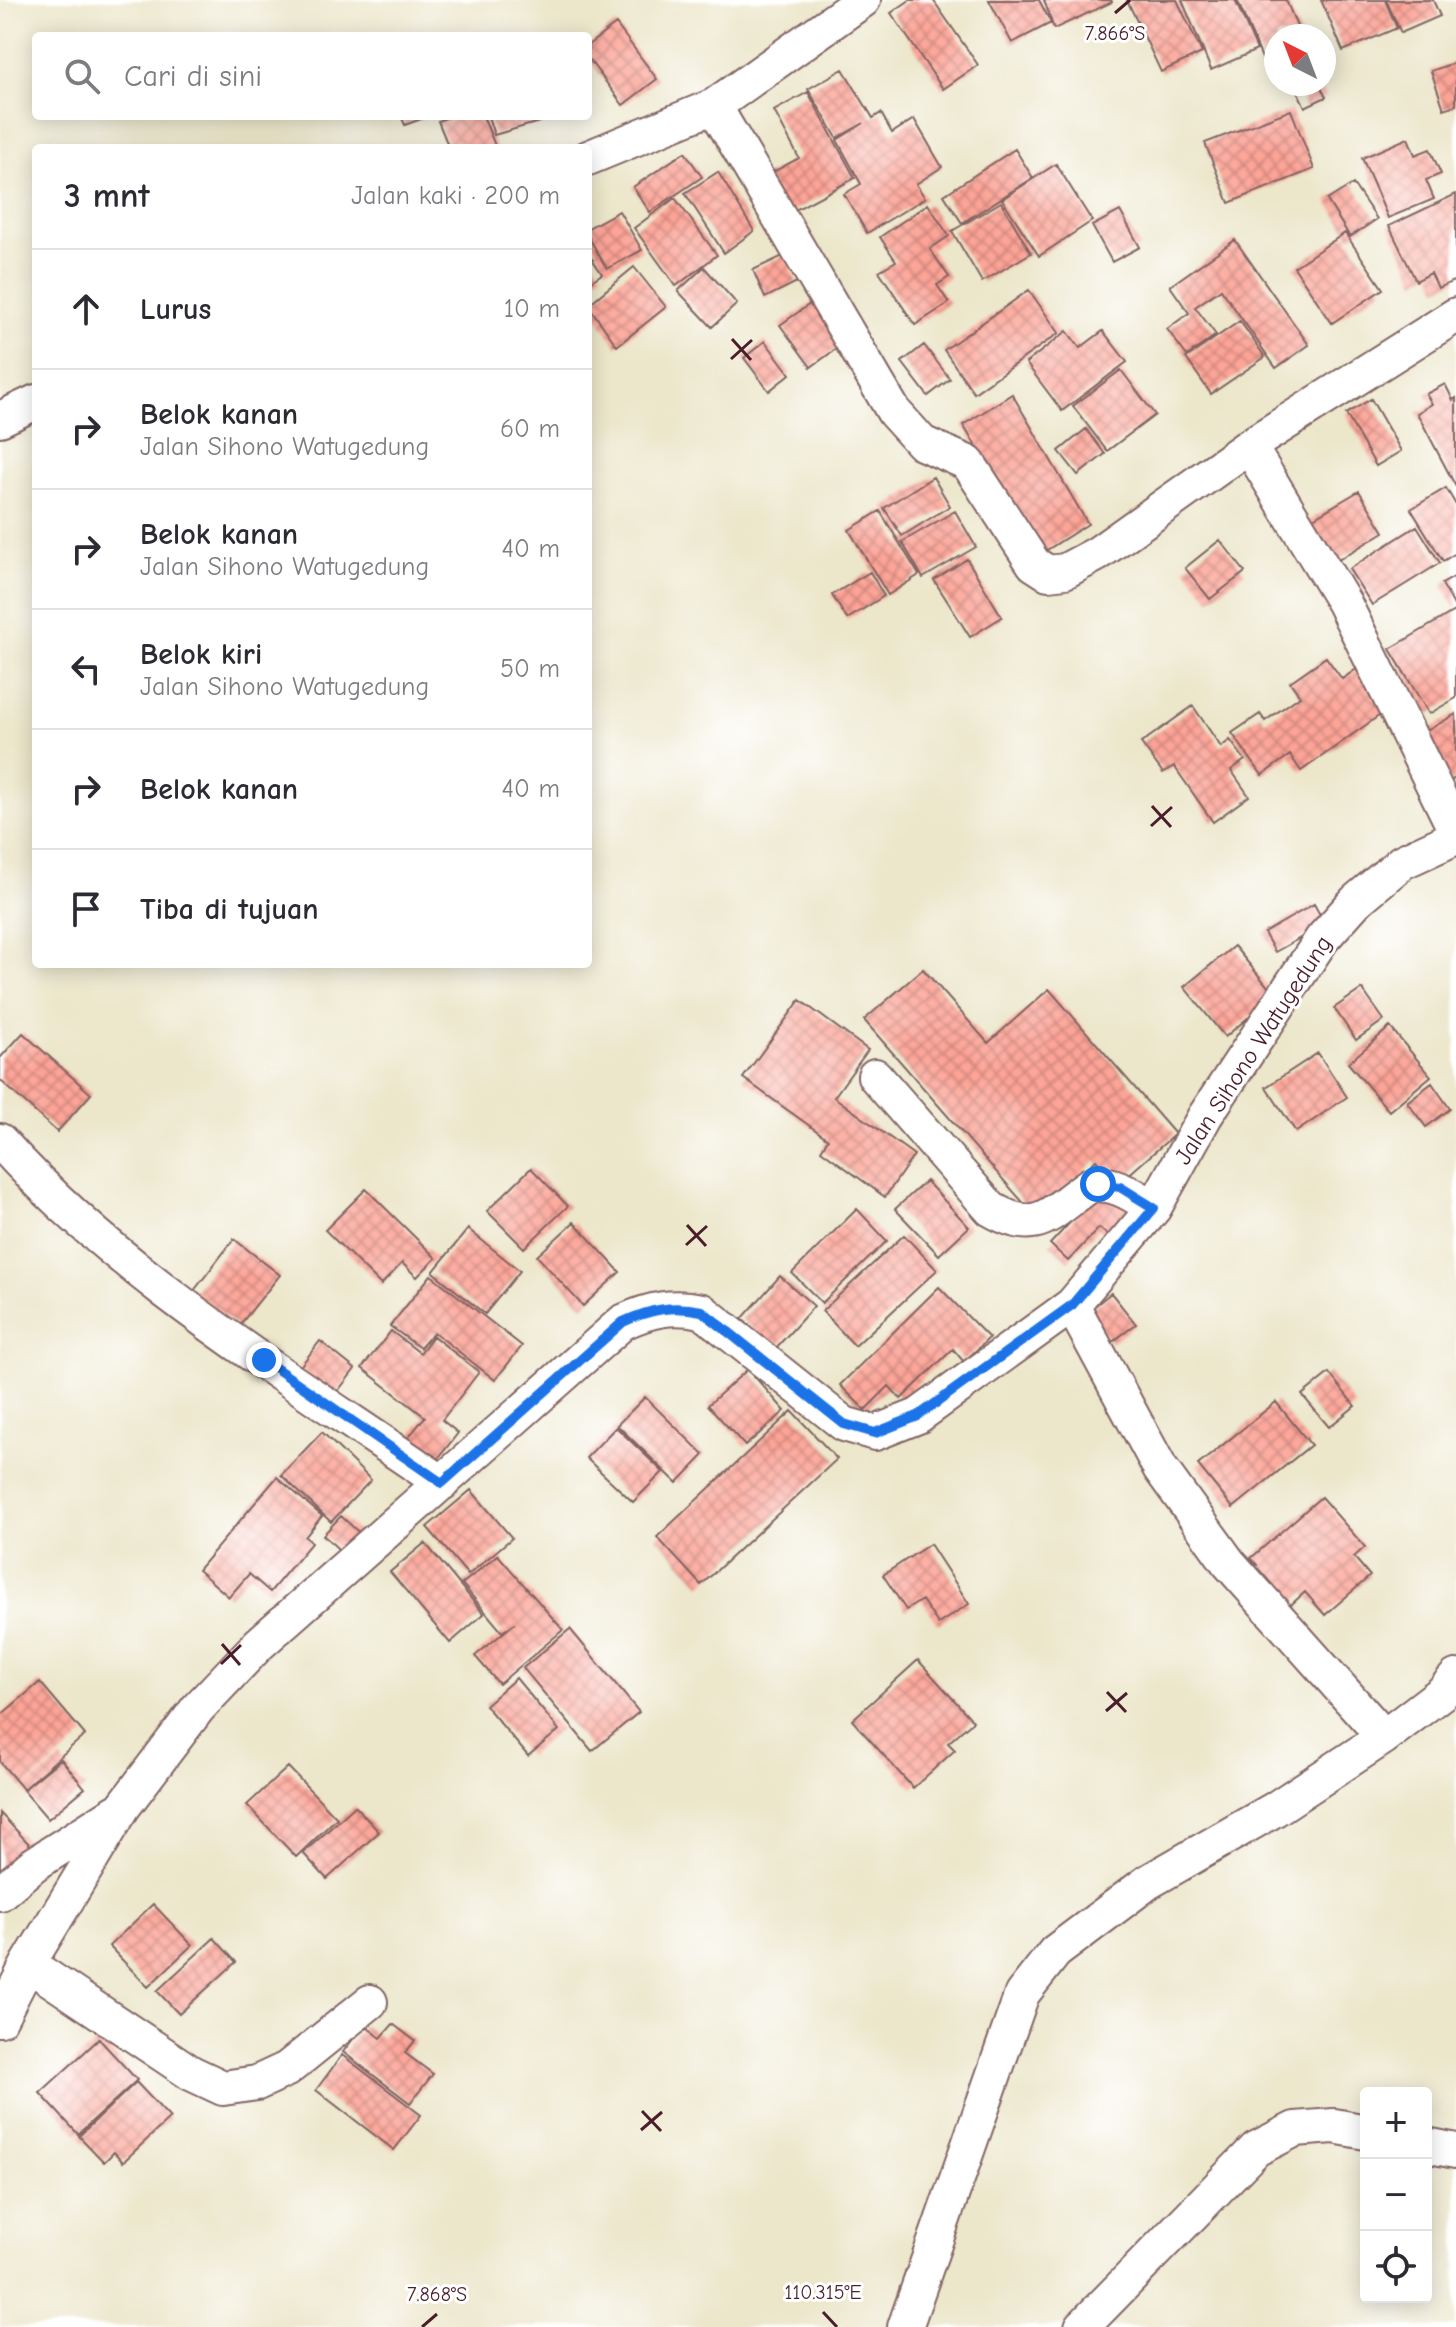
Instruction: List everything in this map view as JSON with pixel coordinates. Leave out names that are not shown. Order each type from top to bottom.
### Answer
[{"type":"street","points":[[592,156],[714,106],[863,0]]},
{"type":"street","points":[[714,106],[894,412],[922,443],[968,463],[1034,564],[1048,573],[1065,571],[1097,554],[1249,446],[1456,315]]},
{"type":"street","points":[[0,419],[32,404]]},
{"type":"street","points":[[1249,446],[1344,603],[1456,834]]},
{"type":"street","name":"Jalan Sihono Watugedung","points":[[0,2019],[28,1964],[123,1807],[198,1708],[259,1644],[623,1322],[645,1312],[675,1306],[702,1311],[844,1424],[875,1433],[918,1416],[1072,1305],[1154,1208],[1205,1116],[1322,939],[1356,901],[1402,862],[1456,834]]},
{"type":"street","points":[[875,1076],[991,1209],[1014,1223],[1033,1224],[1090,1185],[1098,1184],[1120,1187],[1154,1208]]},
{"type":"street","points":[[0,1141],[95,1234],[203,1322],[442,1483]]},
{"type":"street","points":[[1072,1305],[1160,1468],[1228,1562],[1384,1737]]},
{"type":"street","points":[[905,2327],[1022,1994],[1055,1952],[1148,1882],[1275,1809],[1384,1737],[1443,1692],[1456,1677]]},
{"type":"street","points":[[0,1893],[33,1865],[123,1807]]},
{"type":"street","points":[[28,1964],[191,2073],[223,2088],[257,2083],[287,2069],[370,2002]]},
{"type":"street","points":[[1082,2327],[1256,2149],[1295,2129],[1334,2126],[1360,2131]]},
{"type":"street","points":[[1432,2146],[1456,2151]]},
{"type":"building","points":[[910,0],[933,0],[978,65],[943,89],[891,13]]},
{"type":"building","points":[[989,0],[1039,0],[1051,23],[1012,43]]},
{"type":"building","points":[[1044,0],[1111,0],[1112,2],[1054,29]]},
{"type":"building","points":[[1127,0],[1177,0],[1202,53],[1161,72]]},
{"type":"building","points":[[1182,0],[1235,0],[1257,50],[1211,70]]},
{"type":"building","points":[[1237,0],[1286,0],[1296,24],[1264,24],[1264,63]]},
{"type":"building","points":[[1321,0],[1385,0],[1397,28],[1343,51],[1336,35],[1336,24],[1331,24]]},
{"type":"building","points":[[1386,0],[1433,0],[1440,16],[1401,33]]},
{"type":"building","points":[[616,24],[657,79],[623,105],[592,63],[592,42]]},
{"type":"building","points":[[1456,62],[1456,105],[1444,109],[1431,71]]},
{"type":"building","points":[[843,69],[873,118],[881,113],[892,133],[914,119],[942,167],[916,184],[925,198],[867,233],[844,194],[861,184],[837,140],[864,123],[837,138],[808,89]]},
{"type":"building","points":[[808,92],[855,178],[784,216],[764,177],[799,158],[774,111]]},
{"type":"building","points":[[1300,96],[1326,97],[1305,107]]},
{"type":"building","points":[[1291,110],[1314,169],[1229,203],[1205,143]]},
{"type":"building","points":[[485,120],[494,144],[447,144],[438,121]]},
{"type":"building","points":[[489,120],[546,120],[494,135]]},
{"type":"building","points":[[1408,138],[1415,155],[1430,149],[1441,174],[1426,180],[1434,199],[1388,218],[1362,158]]},
{"type":"building","points":[[1015,149],[1033,178],[962,223],[944,195]]},
{"type":"building","points":[[685,152],[702,177],[650,212],[633,187]]},
{"type":"building","points":[[1056,164],[1092,221],[1039,256],[1002,199]]},
{"type":"building","points":[[718,172],[754,231],[724,253],[685,193]]},
{"type":"building","points":[[1353,184],[1377,219],[1350,237],[1327,200]]},
{"type":"building","points":[[1456,194],[1456,280],[1438,288],[1431,273],[1416,281],[1389,226]]},
{"type":"building","points":[[675,198],[717,255],[676,286],[634,228]]},
{"type":"building","points":[[1001,202],[1031,253],[982,282],[952,231]]},
{"type":"building","points":[[928,204],[949,236],[930,249],[949,277],[937,285],[949,303],[915,325],[879,271],[896,261],[880,237]]},
{"type":"building","points":[[619,211],[642,250],[607,269],[592,243],[592,226]]},
{"type":"building","points":[[1120,211],[1140,247],[1112,262],[1092,226]]},
{"type":"building","points":[[1345,233],[1383,289],[1332,323],[1294,267]]},
{"type":"building","points":[[1235,240],[1309,345],[1276,368],[1221,289],[1195,307],[1216,335],[1187,356],[1167,329],[1189,313],[1170,286]]},
{"type":"building","points":[[785,255],[797,282],[765,298],[753,270]]},
{"type":"building","points":[[592,259],[602,274],[592,280]]},
{"type":"building","points":[[634,267],[666,307],[617,346],[592,311],[592,302]]},
{"type":"building","points":[[704,267],[737,304],[712,327],[678,291]]},
{"type":"building","points":[[1029,290],[1059,333],[974,393],[944,350]]},
{"type":"building","points":[[817,299],[847,341],[811,367],[780,325]]},
{"type":"building","points":[[1240,321],[1265,357],[1211,394],[1186,358]]},
{"type":"building","points":[[1067,331],[1080,348],[1103,331],[1127,362],[1062,411],[1026,363]]},
{"type":"building","points":[[765,341],[790,374],[769,391],[744,358]]},
{"type":"building","points":[[924,345],[950,379],[928,396],[902,362]]},
{"type":"building","points":[[1121,370],[1155,415],[1107,451],[1073,406]]},
{"type":"building","points":[[1445,384],[1453,400],[1456,398],[1456,487],[1417,413],[1432,404],[1426,394]]},
{"type":"building","points":[[1012,394],[1088,524],[1042,553],[963,425]]},
{"type":"building","points":[[1371,399],[1401,451],[1376,466],[1346,414]]},
{"type":"building","points":[[1086,429],[1105,454],[1078,475],[1059,451]]},
{"type":"building","points":[[933,477],[950,506],[902,536],[884,508]]},
{"type":"building","points":[[1446,488],[1456,505],[1456,553],[1443,561],[1411,509]]},
{"type":"building","points":[[1359,491],[1384,532],[1333,563],[1308,521]]},
{"type":"building","points":[[880,511],[919,575],[888,595],[849,530]]},
{"type":"building","points":[[955,511],[976,547],[923,578],[902,542]]},
{"type":"building","points":[[1417,526],[1440,563],[1372,605],[1349,569]]},
{"type":"building","points":[[1220,540],[1245,572],[1210,599],[1185,568]]},
{"type":"building","points":[[967,559],[1002,617],[970,637],[934,580]]},
{"type":"building","points":[[870,572],[884,596],[847,619],[832,595]]},
{"type":"building","points":[[1456,576],[1456,609],[1442,584]]},
{"type":"building","points":[[1456,610],[1456,698],[1429,714],[1390,649]]},
{"type":"building","points":[[1326,657],[1342,679],[1358,668],[1387,710],[1301,771],[1290,755],[1262,775],[1232,733],[1260,714],[1265,721],[1300,696],[1290,682]]},
{"type":"building","points":[[1193,706],[1221,747],[1230,740],[1245,760],[1231,770],[1249,796],[1213,822],[1174,766],[1163,773],[1141,743]]},
{"type":"building","points":[[1456,714],[1456,778],[1450,781],[1423,733]]},
{"type":"building","points":[[1314,904],[1325,924],[1275,952],[1264,933]]},
{"type":"building","points":[[1234,946],[1275,995],[1225,1037],[1184,987]]},
{"type":"building","points":[[923,969],[988,1043],[1049,989],[1175,1134],[1117,1185],[1096,1160],[1034,1215],[864,1020]]},
{"type":"building","points":[[1362,989],[1384,1020],[1356,1040],[1334,1008]]},
{"type":"building","points":[[800,1000],[868,1050],[834,1097],[914,1155],[885,1197],[821,1150],[828,1139],[743,1078]]},
{"type":"building","points":[[1390,1027],[1431,1076],[1389,1111],[1348,1063]]},
{"type":"building","points":[[23,1033],[91,1094],[57,1132],[0,1080],[0,1058]]},
{"type":"building","points":[[1318,1053],[1347,1097],[1296,1132],[1266,1087]]},
{"type":"building","points":[[1432,1083],[1450,1109],[1426,1127],[1407,1102]]},
{"type":"building","points":[[531,1168],[568,1206],[524,1248],[487,1211]]},
{"type":"building","points":[[926,1181],[969,1227],[939,1255],[895,1209]]},
{"type":"building","points":[[1103,1187],[1132,1213],[1110,1237],[1099,1228],[1068,1261],[1050,1244]]},
{"type":"building","points":[[366,1189],[436,1258],[417,1277],[402,1263],[381,1285],[325,1230]]},
{"type":"building","points":[[857,1209],[887,1241],[822,1303],[792,1273]]},
{"type":"building","points":[[574,1222],[620,1272],[583,1306],[537,1256]]},
{"type":"building","points":[[468,1229],[520,1271],[485,1314],[433,1272]]},
{"type":"building","points":[[904,1235],[937,1270],[855,1346],[822,1311]]},
{"type":"building","points":[[234,1239],[280,1275],[238,1327],[193,1292]]},
{"type":"building","points":[[431,1275],[522,1346],[495,1380],[434,1332],[420,1348],[390,1326]]},
{"type":"building","points":[[780,1276],[814,1306],[775,1349],[742,1319]]},
{"type":"building","points":[[939,1287],[989,1338],[964,1362],[953,1349],[901,1399],[889,1386],[865,1410],[840,1385]]},
{"type":"building","points":[[1111,1293],[1136,1324],[1111,1343],[1087,1312]]},
{"type":"building","points":[[391,1331],[420,1353],[433,1336],[479,1372],[442,1420],[458,1433],[436,1461],[407,1439],[425,1417],[362,1368]]},
{"type":"building","points":[[320,1341],[355,1369],[334,1396],[299,1368]]},
{"type":"building","points":[[748,1369],[785,1411],[745,1446],[708,1405]]},
{"type":"building","points":[[1329,1373],[1355,1406],[1329,1427],[1302,1395]]},
{"type":"building","points":[[645,1397],[704,1455],[677,1483],[617,1425]]},
{"type":"building","points":[[1276,1402],[1311,1445],[1233,1508],[1198,1465]]},
{"type":"building","points":[[792,1411],[837,1459],[701,1585],[657,1537]]},
{"type":"building","points":[[616,1427],[663,1472],[633,1502],[586,1458]]},
{"type":"building","points":[[322,1432],[371,1480],[331,1522],[281,1475]]},
{"type":"building","points":[[277,1477],[322,1516],[305,1537],[312,1542],[270,1592],[249,1574],[229,1597],[198,1570]]},
{"type":"building","points":[[471,1490],[512,1538],[468,1575],[427,1527]]},
{"type":"building","points":[[1321,1497],[1365,1547],[1354,1557],[1370,1576],[1325,1615],[1305,1592],[1281,1614],[1247,1574],[1257,1565],[1251,1558]]},
{"type":"building","points":[[341,1516],[365,1538],[347,1557],[323,1535]]},
{"type":"building","points":[[425,1543],[484,1614],[450,1643],[390,1572]]},
{"type":"building","points":[[930,1544],[969,1604],[938,1624],[922,1600],[906,1610],[883,1575]]},
{"type":"building","points":[[498,1555],[563,1630],[499,1684],[475,1656],[515,1623],[502,1632],[462,1584]]},
{"type":"building","points":[[570,1629],[639,1712],[592,1751],[523,1668]]},
{"type":"building","points":[[918,1660],[973,1721],[948,1743],[955,1750],[913,1788],[852,1720]]},
{"type":"building","points":[[516,1678],[559,1730],[528,1756],[485,1705]]},
{"type":"building","points":[[40,1682],[85,1735],[23,1789],[0,1762],[0,1716]]},
{"type":"building","points":[[61,1759],[85,1788],[48,1819],[23,1790]]},
{"type":"building","points":[[288,1767],[337,1818],[296,1857],[247,1805]]},
{"type":"building","points":[[355,1806],[379,1832],[327,1879],[303,1853]]},
{"type":"building","points":[[0,1813],[31,1846],[0,1874]]},
{"type":"building","points":[[153,1904],[192,1945],[148,1987],[109,1946]]},
{"type":"building","points":[[214,1938],[236,1962],[179,2014],[157,1991]]},
{"type":"building","points":[[393,2024],[415,2041],[405,2053],[433,2074],[410,2103],[343,2052],[364,2025],[381,2038]]},
{"type":"building","points":[[99,2039],[137,2080],[78,2134],[40,2093]]},
{"type":"building","points":[[342,2055],[421,2115],[394,2150],[316,2090]]},
{"type":"building","points":[[136,2082],[170,2118],[123,2162],[114,2152],[104,2162],[79,2136]]},
{"type":"route","points":[[264,1360],[442,1483],[623,1322],[645,1312],[675,1306],[702,1311],[844,1424],[875,1433],[918,1416],[1072,1305],[1154,1208],[1120,1187],[1098,1184]]}]
